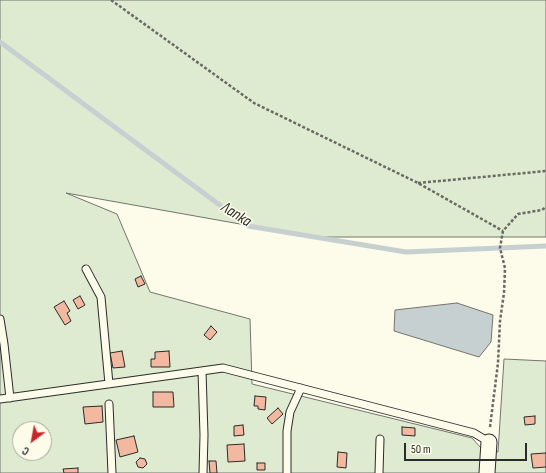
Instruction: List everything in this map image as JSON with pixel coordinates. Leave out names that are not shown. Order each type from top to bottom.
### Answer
[{"type":"street","points":[[487,473],[489,442]]},
{"type":"lane","points":[[86,269],[100,297],[109,384]]},
{"type":"lane","points":[[0,319],[10,398]]},
{"type":"lane","points":[[0,399],[223,368],[474,433],[489,442]]},
{"type":"lane","points":[[202,371],[204,435],[203,473]]},
{"type":"lane","points":[[287,473],[287,431],[290,412],[301,388]]},
{"type":"lane","points":[[109,404],[112,473]]},
{"type":"lane","points":[[379,473],[380,439]]},
{"type":"path","points":[[111,0],[254,103],[418,183],[502,231]]},
{"type":"path","points":[[418,183],[546,171]]},
{"type":"path","points":[[489,442],[504,293],[505,268],[500,248],[502,231],[518,214],[542,210],[546,207]]},
{"type":"green space","points":[[0,0],[546,0],[546,237],[313,237],[66,193],[117,214],[150,292],[250,319],[252,384],[472,438],[481,448],[498,452],[504,359],[546,361],[546,473],[0,473]]},
{"type":"shaded area","points":[[457,303],[493,315],[491,342],[479,357],[394,331],[395,310]]},
{"type":"building","points":[[141,276],[145,284],[138,287],[135,279]]},
{"type":"building","points":[[80,296],[85,305],[78,309],[73,300]]},
{"type":"building","points":[[64,301],[70,311],[67,313],[71,321],[65,325],[54,307]]},
{"type":"building","points":[[211,326],[217,332],[210,340],[204,335]]},
{"type":"building","points":[[122,351],[125,367],[113,368],[110,353]]},
{"type":"building","points":[[169,351],[170,367],[151,367],[151,359],[155,359],[155,352]]},
{"type":"building","points":[[153,392],[173,392],[174,407],[153,407]]},
{"type":"building","points":[[255,396],[266,397],[265,410],[258,409],[258,406],[254,406]]},
{"type":"building","points":[[102,406],[103,422],[85,424],[83,407]]},
{"type":"building","points":[[278,408],[283,414],[272,424],[267,418]]},
{"type":"building","points":[[535,416],[535,424],[525,425],[524,417]]},
{"type":"building","points":[[243,425],[244,435],[234,436],[234,426]]},
{"type":"building","points":[[402,427],[415,428],[415,436],[402,435]]},
{"type":"building","points":[[134,436],[138,452],[120,457],[116,440]]},
{"type":"building","points":[[244,444],[245,461],[228,462],[227,445]]},
{"type":"building","points":[[338,452],[347,453],[346,468],[337,467]]},
{"type":"building","points":[[546,453],[546,467],[533,468],[531,454]]},
{"type":"building","points":[[140,458],[145,459],[147,464],[143,468],[138,467],[136,462]]},
{"type":"building","points":[[209,461],[216,461],[217,473],[210,473]]},
{"type":"building","points":[[257,463],[265,463],[265,470],[257,470]]},
{"type":"building","points":[[78,468],[78,473],[64,473],[63,469]]},
{"type":"waterway","name":"Лапка","points":[[0,42],[248,226],[406,252],[546,246]]}]
